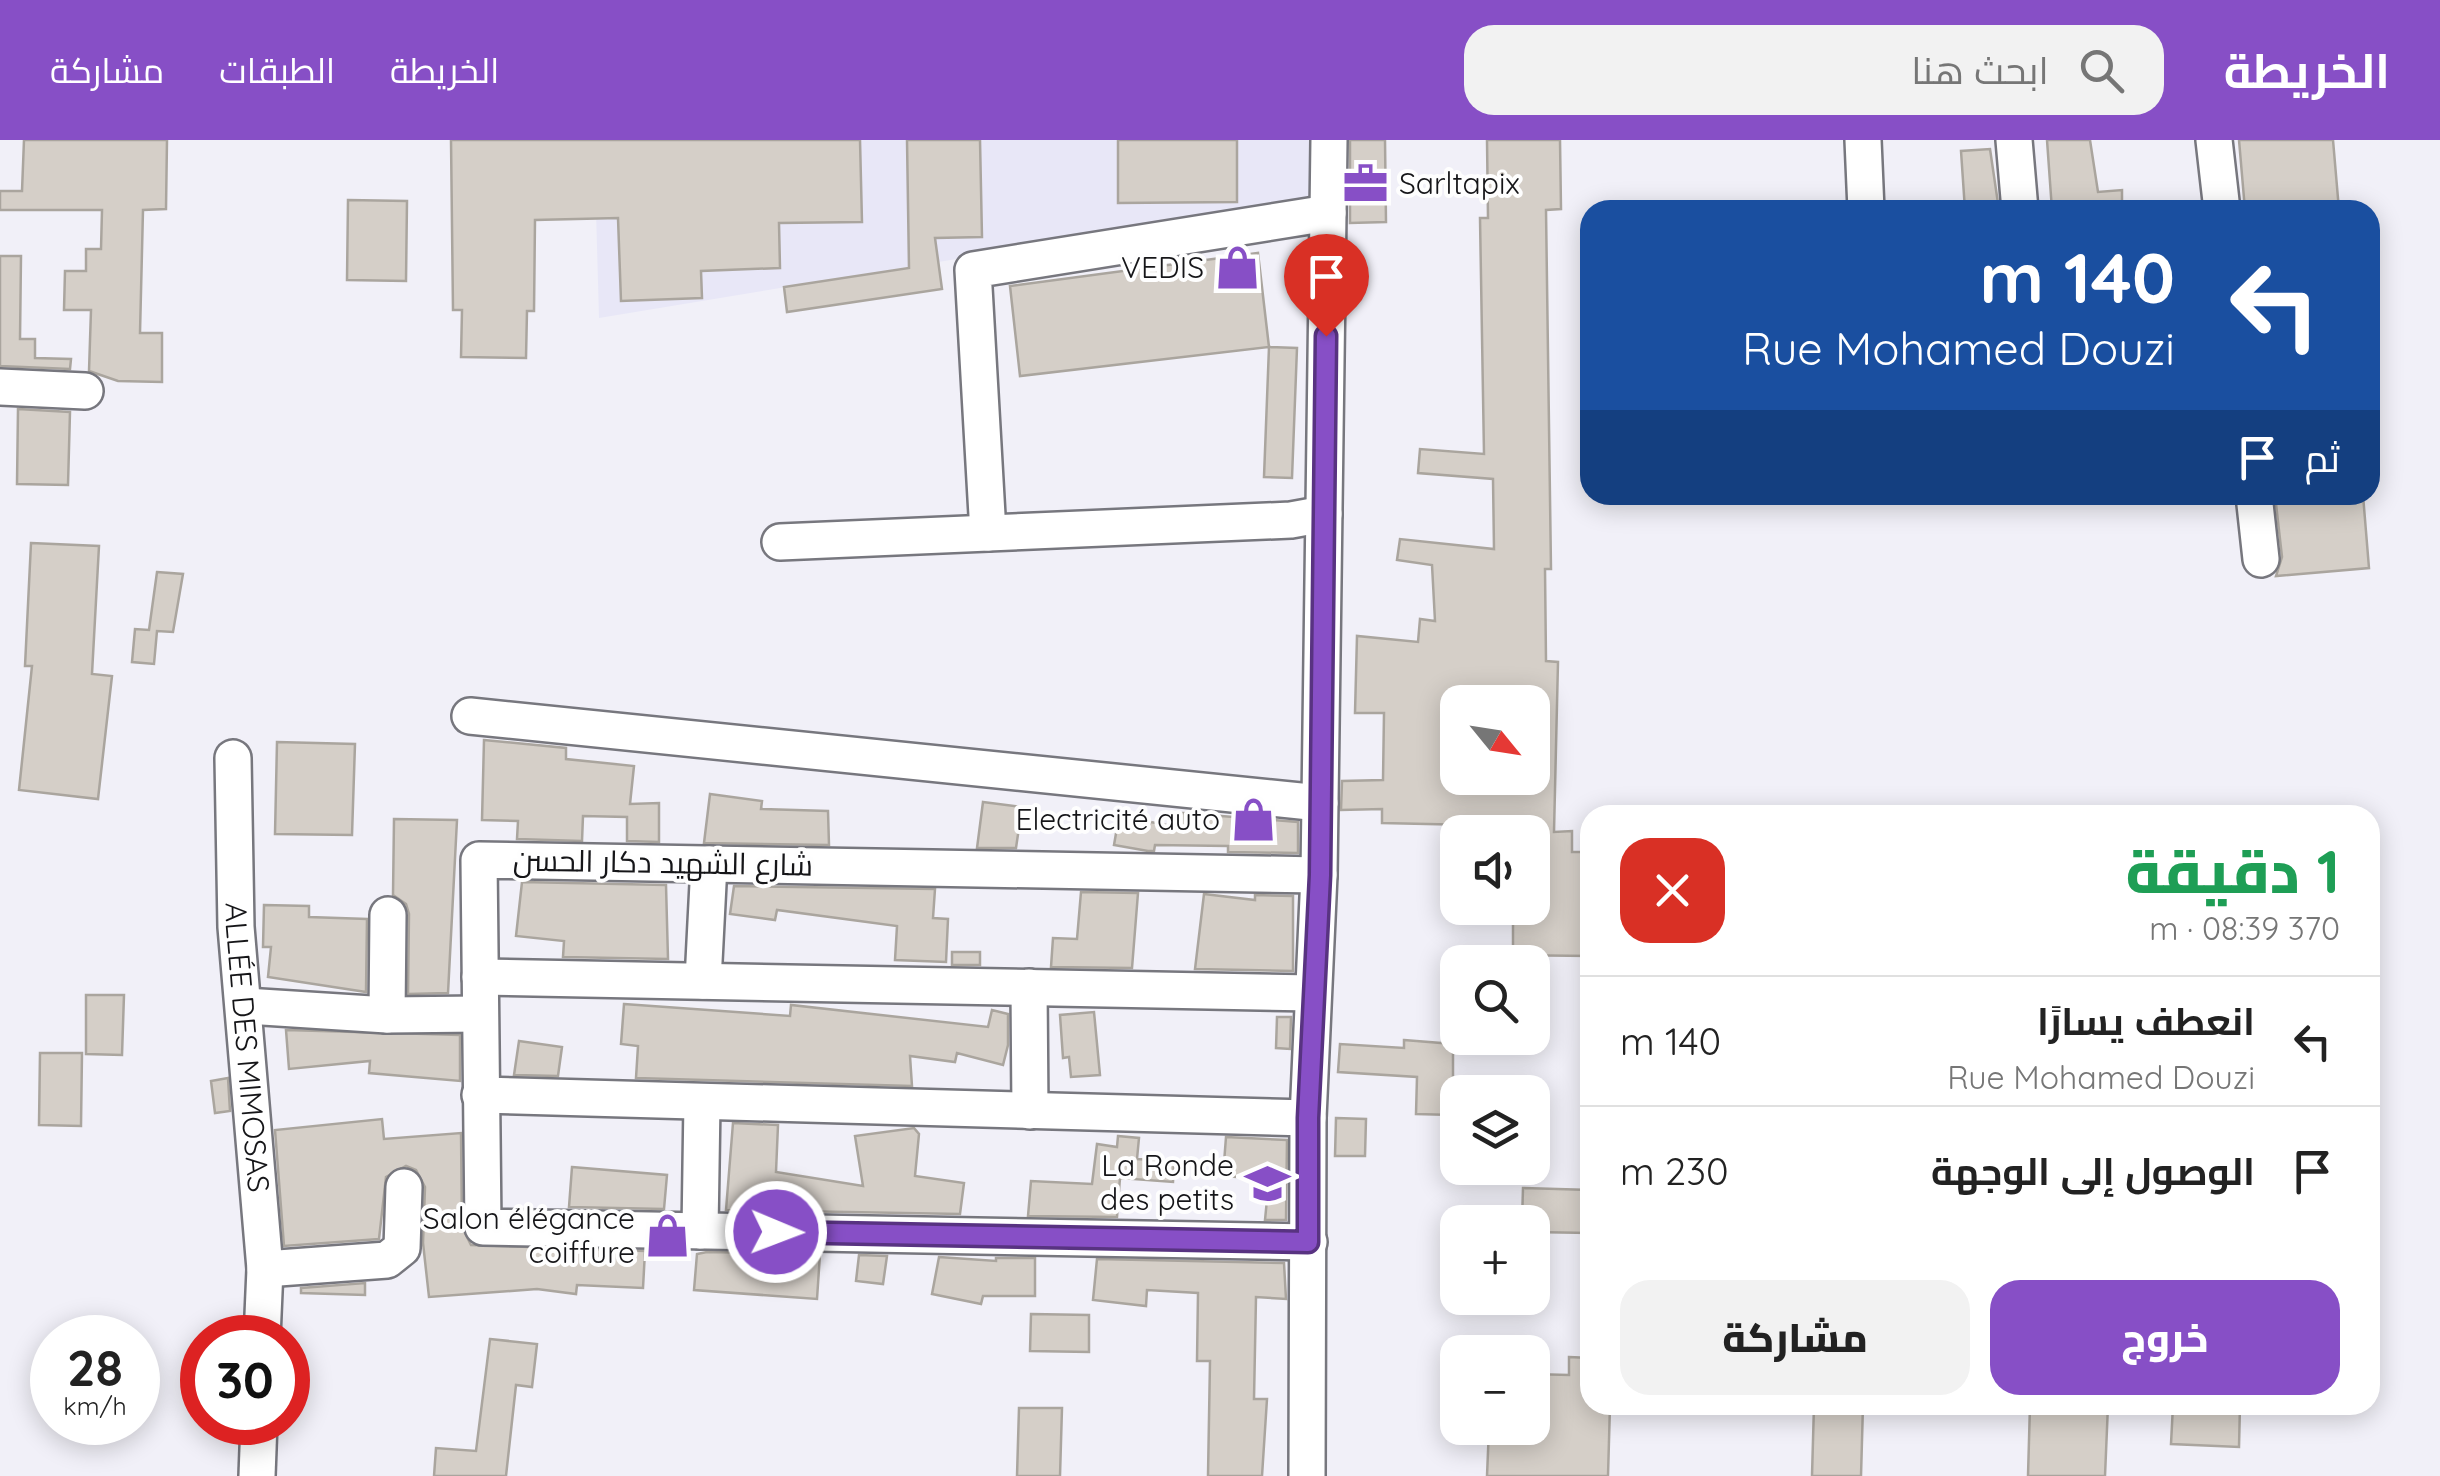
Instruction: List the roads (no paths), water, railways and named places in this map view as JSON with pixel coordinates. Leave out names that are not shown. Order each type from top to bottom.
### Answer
[{"type":"street","points":[[1307,1476],[1308,1118],[1320,875],[1329,140]]},
{"type":"street","points":[[1863,140],[1866,200]]},
{"type":"street","points":[[2014,140],[2019,200]]},
{"type":"street","points":[[2214,140],[2221,200]]},
{"type":"street","points":[[988,534],[973,270],[1328,213]]},
{"type":"street","points":[[0,387],[85,391]]},
{"type":"street","points":[[2255,505],[2261,560]]},
{"type":"street","points":[[780,542],[1291,520],[1324,514]]},
{"type":"street","points":[[470,716],[1320,802]]},
{"type":"street","name":"ALLÉE DES MIMOSAS","points":[[233,758],[236,927],[265,1270],[263,1315]]},
{"type":"street","name":"شارع الشهيد دكار الحسن","points":[[1308,1242],[483,1226],[479,860],[1320,875]]},
{"type":"street","points":[[703,981],[709,864]]},
{"type":"street","points":[[387,1015],[388,915]]},
{"type":"street","points":[[480,977],[1313,993]]},
{"type":"street","points":[[1029,987],[1030,1111]]},
{"type":"street","points":[[244,1006],[387,1015],[480,1014]]},
{"type":"street","points":[[480,1095],[1308,1118]]},
{"type":"street","points":[[700,1231],[702,1102]]},
{"type":"street","points":[[265,1270],[387,1260],[402,1248],[404,1187]]},
{"type":"street","points":[[257,1476],[258,1445]]},
{"type":"place","name":"Sarltapix","points":[[1366,184]]},
{"type":"place","name":"VEDIS","points":[[1237,268]]},
{"type":"place","name":"Electricité auto","points":[[1253,820]]},
{"type":"place","name":"La Ronde des petits","points":[[1267,1183]]},
{"type":"place","name":"Salon élégance coiffure","points":[[668,1236]]}]
